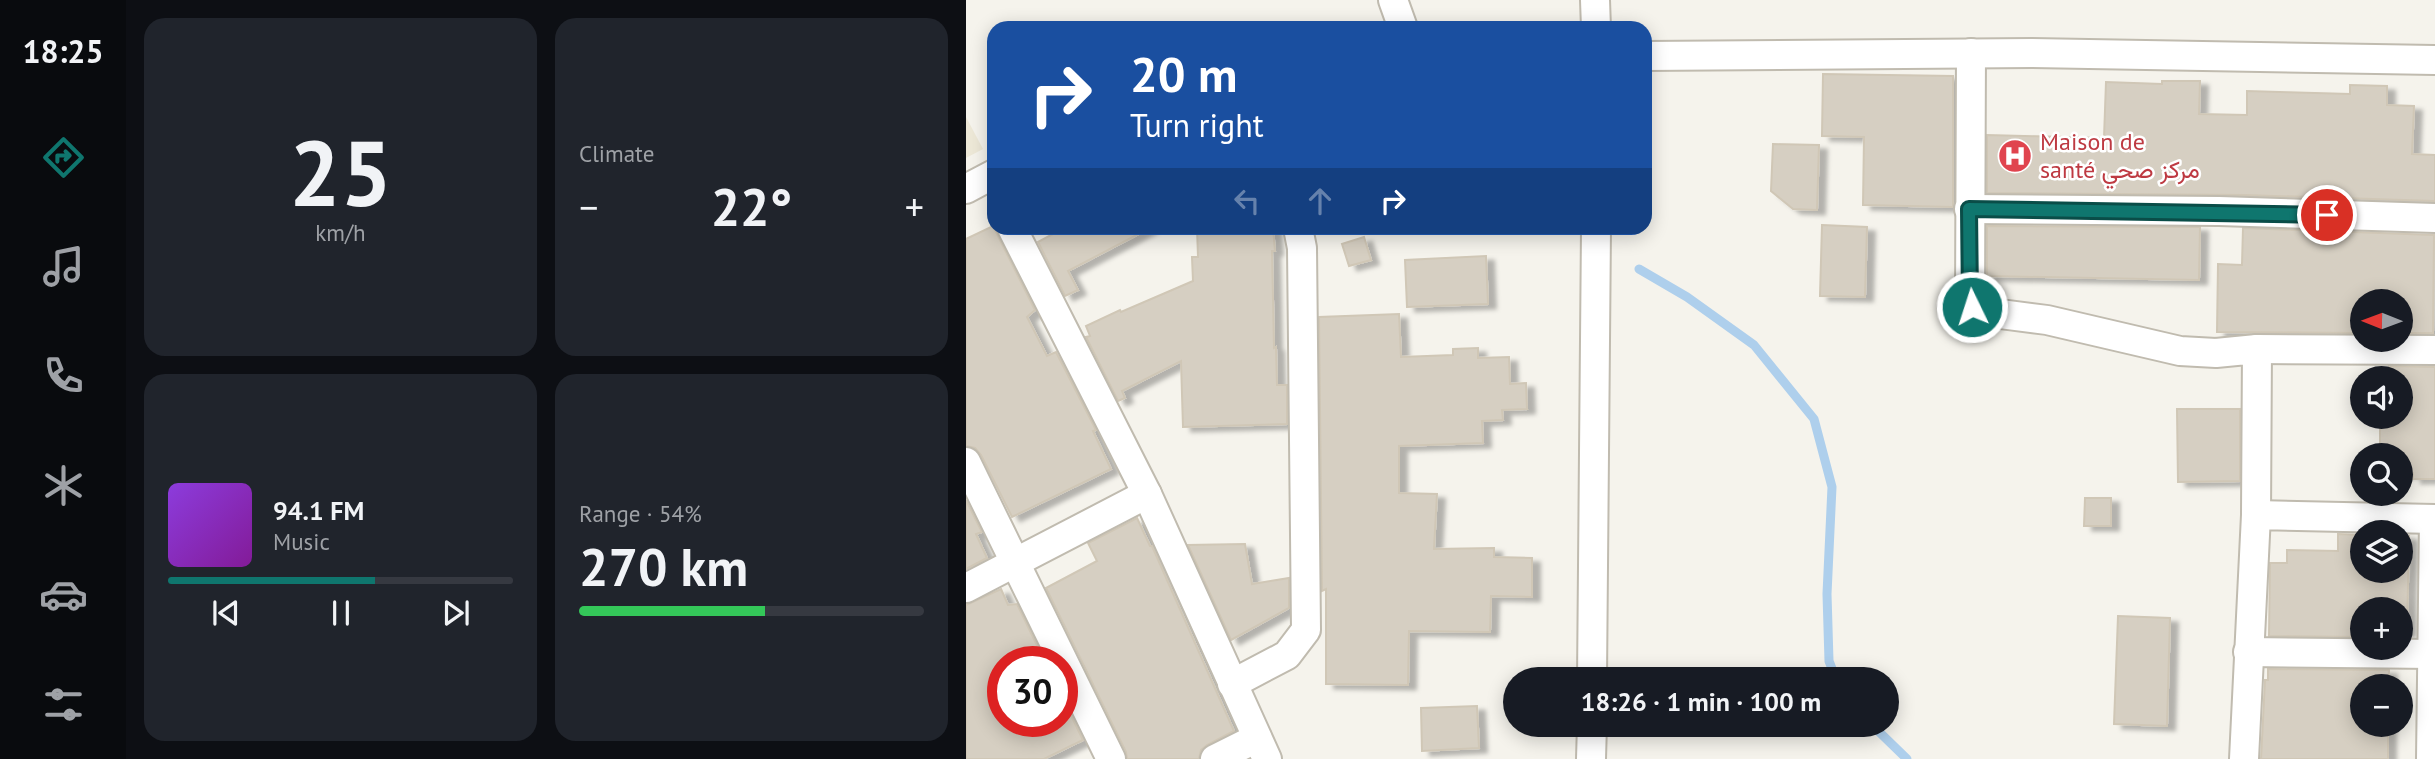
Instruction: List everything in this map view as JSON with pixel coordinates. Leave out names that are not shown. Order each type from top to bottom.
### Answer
[{"type":"street","points":[[1393,0],[1400,21]]},
{"type":"street","points":[[1595,0],[1596,21]]},
{"type":"street","points":[[1652,56],[1971,53],[2435,60]]},
{"type":"street","points":[[1971,53],[1970,301],[1977,311],[2046,320],[2180,351],[2216,353],[2257,349],[2435,350]]},
{"type":"street","points":[[1969,209],[2219,211],[2435,218]]},
{"type":"street","points":[[1016,235],[1147,494],[1262,748],[1215,759]]},
{"type":"street","points":[[1232,684],[1287,655],[1306,630],[1302,248],[1299,235]]},
{"type":"street","points":[[1592,667],[1595,235]]},
{"type":"street","points":[[2244,759],[2256,515],[2257,349]]},
{"type":"street","points":[[966,462],[1111,759]]},
{"type":"street","points":[[966,588],[1147,494]]},
{"type":"street","points":[[2256,515],[2435,519],[2431,759]]},
{"type":"street","points":[[2248,652],[2434,654]]},
{"type":"street","points":[[1591,759],[1592,737]]},
{"type":"shaded area","points":[[966,117],[983,149],[966,158]]},
{"type":"building","points":[[1823,74],[1953,76],[1953,207],[1863,205],[1864,137],[1822,136]]},
{"type":"building","points":[[2162,81],[2200,81],[2199,114],[2247,115],[2247,91],[2350,94],[2350,85],[2387,86],[2387,105],[2414,106],[2412,154],[2435,155],[2435,201],[2244,195],[1987,193],[1987,135],[2104,138],[2106,82],[2162,84]]},
{"type":"building","points":[[1773,144],[1819,145],[1817,210],[1793,209],[1771,191]]},
{"type":"building","points":[[1822,225],[1867,227],[1865,297],[1820,296]]},
{"type":"building","points":[[1987,226],[2200,227],[2199,280],[1987,276]]},
{"type":"building","points":[[2243,228],[2434,235],[2433,333],[2413,333],[2413,289],[2350,289],[2350,333],[2217,332],[2218,264],[2242,265]]},
{"type":"building","points":[[987,229],[987,235],[998,235],[1035,310],[1027,317],[1047,356],[1056,352],[1096,430],[1093,431],[1111,469],[1012,517],[981,455],[975,448],[966,446],[966,239]]},
{"type":"building","points":[[1051,235],[1137,235],[1068,271],[1078,290],[1065,296],[1038,242]]},
{"type":"building","points":[[1197,235],[1274,235],[1274,348],[1276,347],[1277,385],[1287,385],[1287,424],[1183,427],[1181,361],[1122,391],[1125,398],[1118,401],[1086,337],[1090,336],[1086,326],[1193,281],[1192,257],[1198,257]]},
{"type":"building","points":[[1364,237],[1371,260],[1349,266],[1342,244]]},
{"type":"building","points":[[1486,256],[1488,304],[1407,307],[1405,260]]},
{"type":"building","points":[[1399,314],[1401,357],[1453,355],[1453,349],[1478,348],[1478,358],[1509,357],[1510,384],[1526,383],[1527,409],[1502,410],[1503,420],[1482,421],[1483,443],[1399,446],[1399,493],[1437,494],[1434,549],[1494,548],[1494,557],[1532,558],[1532,597],[1491,596],[1490,632],[1409,631],[1408,685],[1326,684],[1326,589],[1322,591],[1319,317]]},
{"type":"building","points":[[2413,367],[2435,367],[2435,479],[2413,479],[2413,443],[2380,443],[2380,429],[2413,429]]},
{"type":"building","points":[[2177,409],[2240,409],[2240,481],[2178,482]]},
{"type":"building","points":[[2085,498],[2111,498],[2111,526],[2084,526]]},
{"type":"building","points":[[966,500],[982,532],[976,534],[987,558],[966,569]]},
{"type":"building","points":[[1137,518],[1152,546],[1234,731],[1207,745],[1201,750],[1199,759],[1127,759],[1078,654],[1078,646],[1074,646],[1046,588],[1097,561],[1088,543]]},
{"type":"building","points":[[2338,534],[2350,534],[2350,583],[2408,583],[2408,597],[2350,597],[2350,637],[2269,636],[2270,563],[2287,563],[2287,550],[2338,551]]},
{"type":"building","points":[[1245,544],[1252,584],[1289,578],[1289,608],[1231,640],[1188,545]]},
{"type":"building","points":[[1001,589],[1008,605],[1017,604],[1037,646],[987,646],[987,737],[1078,737],[1078,730],[1083,740],[1044,759],[966,759],[966,605]]},
{"type":"building","points":[[2118,616],[2170,618],[2167,726],[2114,724]]},
{"type":"building","points":[[2268,669],[2389,670],[2389,674],[2350,674],[2350,737],[2388,737],[2388,759],[2261,759],[2265,680],[2268,680]]},
{"type":"building","points":[[1477,706],[1479,748],[1422,751],[1421,708]]},
{"type":"waterway","points":[[1639,269],[1687,297],[1754,345],[1814,419],[1832,487],[1827,594],[1831,667]]},
{"type":"waterway","points":[[1884,737],[1907,759]]},
{"type":"place","name":"Maison de santé مركز صحي","points":[[2015,156]]},
{"type":"route","points":[[1972,307],[1969,209],[2219,211],[2327,215]]}]
